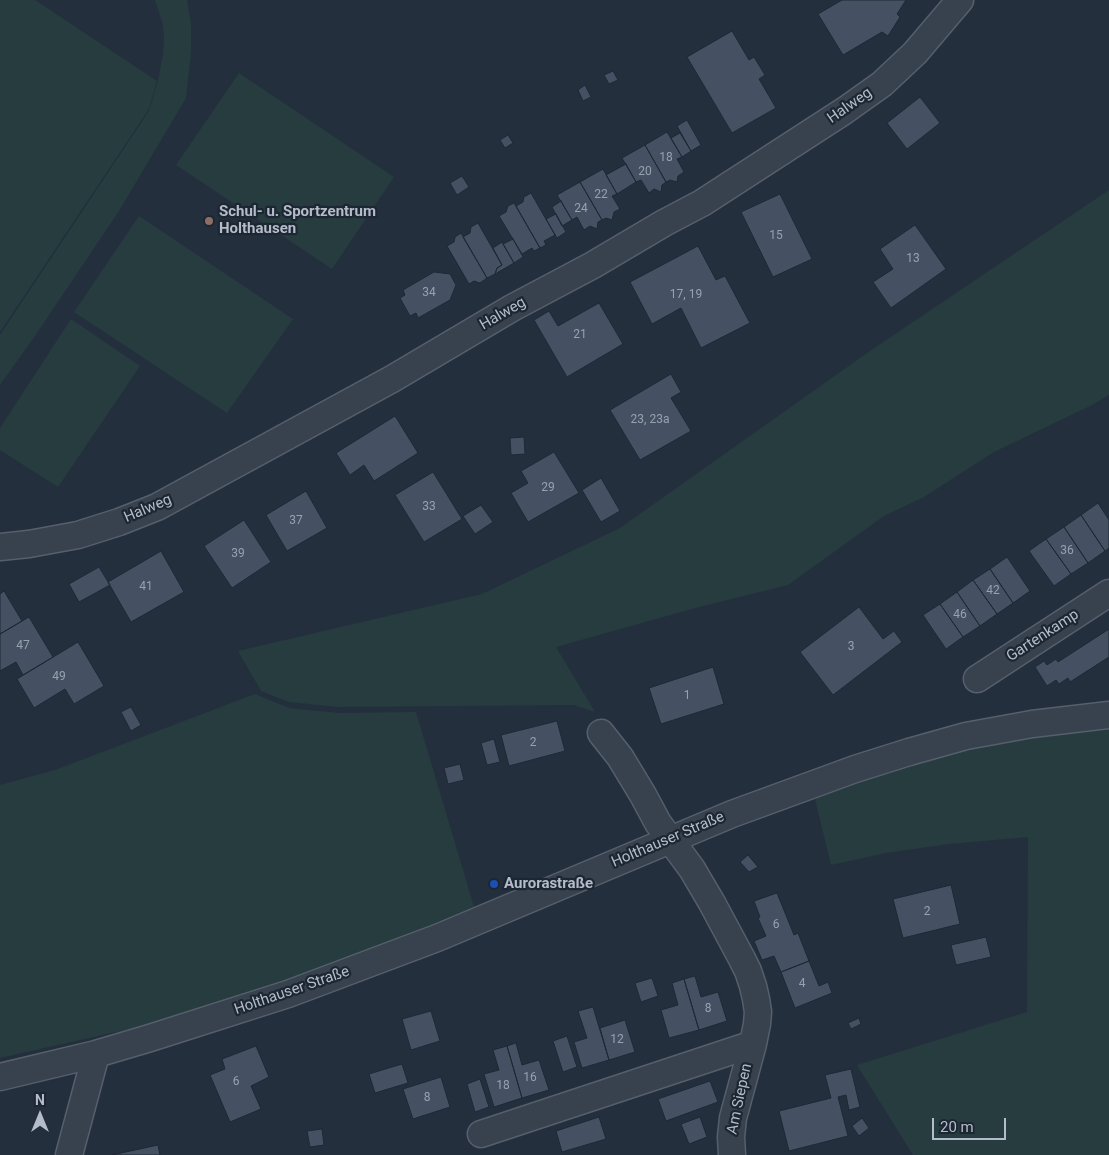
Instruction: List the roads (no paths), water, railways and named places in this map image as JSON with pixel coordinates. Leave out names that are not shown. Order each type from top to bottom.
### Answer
[{"type":"street","name":"Halweg","points":[[0,547],[30,544],[78,535],[157,507],[383,384],[512,308],[593,265],[702,203],[844,111],[882,84],[915,53],[960,0]]},
{"type":"street","name":"Gartenkamp","points":[[978,679],[1109,593]]},
{"type":"street","name":"Holthauser Straße","points":[[0,1077],[96,1054],[288,994],[437,938],[670,839],[794,790],[855,769],[966,736],[1032,724],[1109,715]]},
{"type":"street","points":[[482,1134],[753,1044],[758,1012],[748,971],[692,870],[658,823],[620,757],[601,733]]},
{"type":"street","name":"Am Siepen","points":[[732,1155],[733,1118],[753,1044]]},
{"type":"street","points":[[70,1155],[96,1054]]},
{"type":"place","name":"Schul- u. Sportzentrum Holthausen","points":[[209,221]]},
{"type":"place","name":"Aurorastraße","points":[[494,884]]}]
